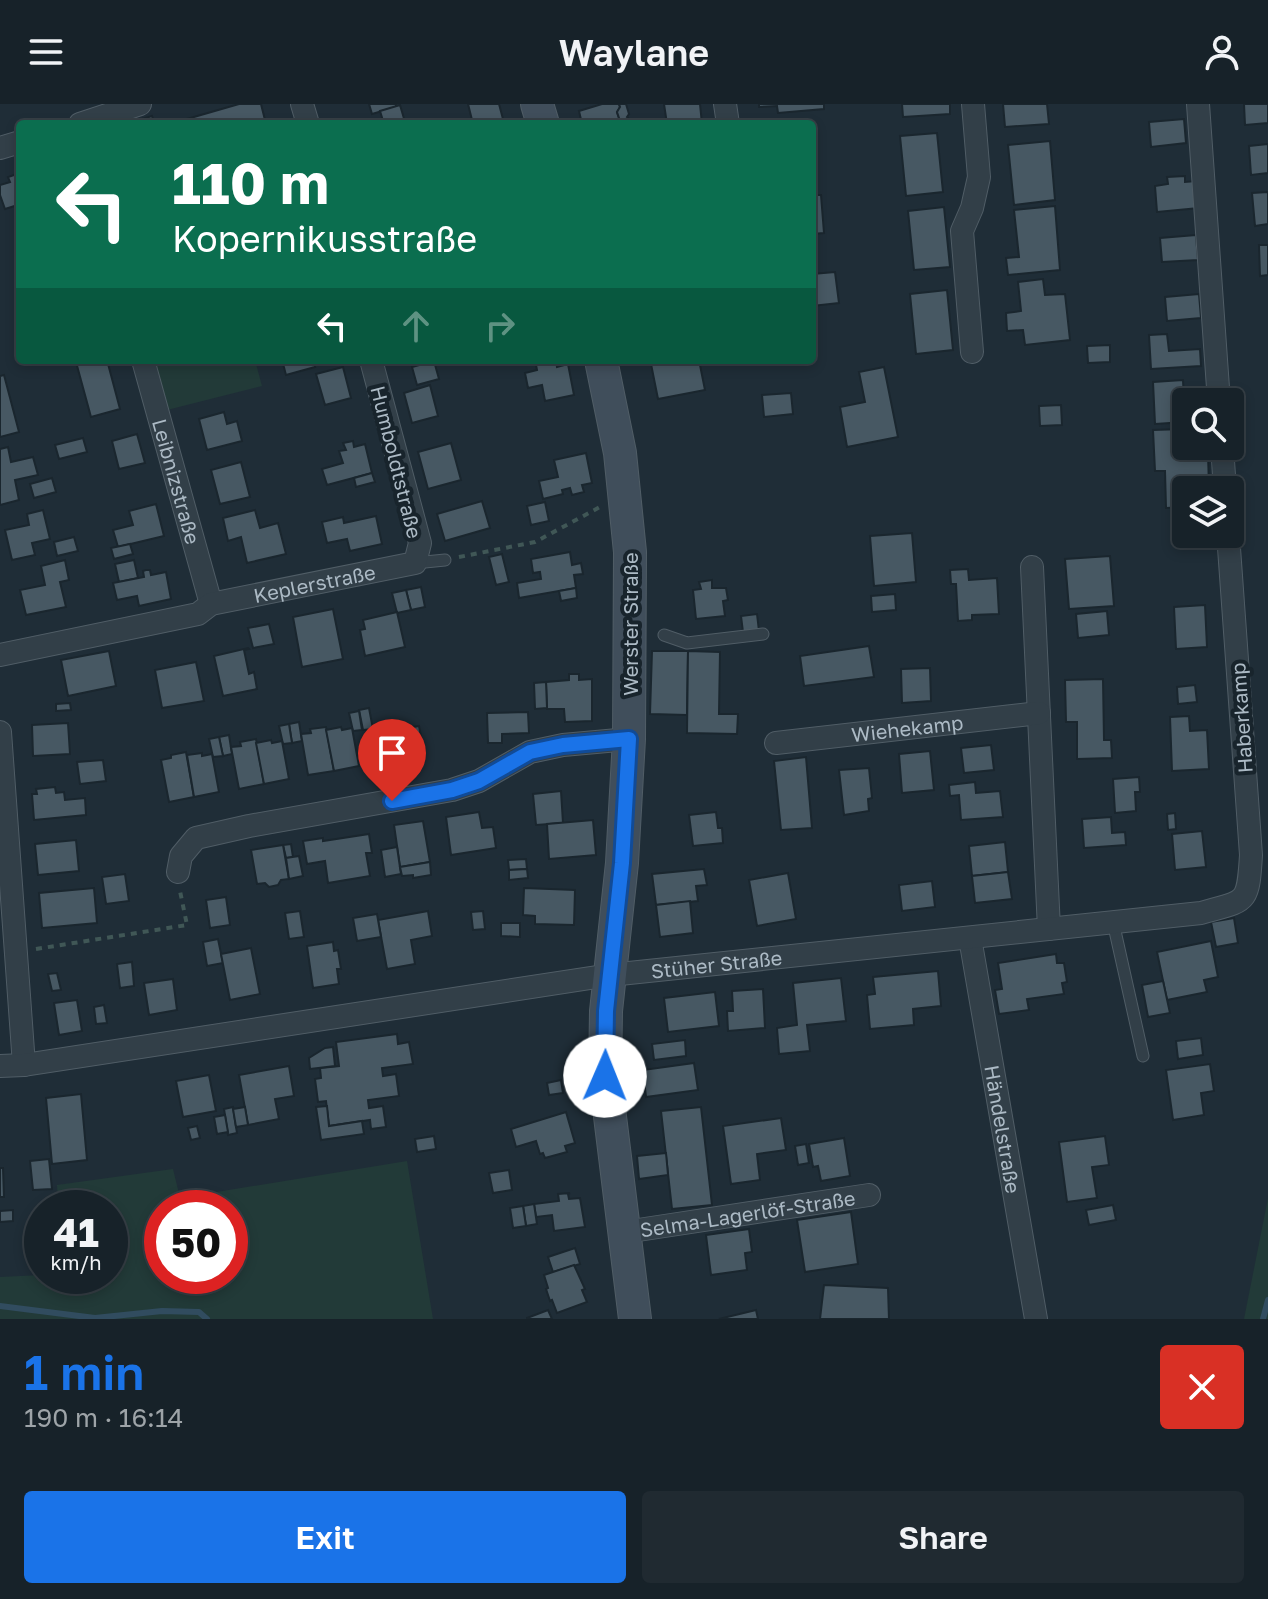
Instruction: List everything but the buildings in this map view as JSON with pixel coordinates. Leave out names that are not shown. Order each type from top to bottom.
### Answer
[{"type":"main road","name":"Werster Straße","points":[[602,364],[620,453],[630,552],[629,739],[622,863],[606,1011],[605,1076],[635,1319]]},
{"type":"street","points":[[92,120],[140,104]]},
{"type":"street","points":[[972,352],[962,231],[972,208],[979,177],[973,104]]},
{"type":"street","points":[[1198,104],[1218,388]]},
{"type":"street","name":"Leibnizstraße","points":[[144,364],[211,604]]},
{"type":"street","name":"Humboldtstraße","points":[[372,364],[420,543],[415,563]]},
{"type":"street","name":"Haberkamp","points":[[1229,548],[1251,855],[1249,886],[1242,900]]},
{"type":"street","name":"Keplerstraße","points":[[0,655],[198,614],[211,604],[415,563]]},
{"type":"street","points":[[1032,567],[1049,929]]},
{"type":"street","name":"Wiehekamp","points":[[776,743],[1039,713]]},
{"type":"street","points":[[0,732],[24,1065]]},
{"type":"street","points":[[178,872],[181,856],[196,838],[452,790],[479,781],[530,752],[563,745],[629,739]]},
{"type":"street","name":"Stüher Straße","points":[[0,1066],[24,1065],[610,975],[1201,913],[1242,900]]},
{"type":"street","name":"Händelstraße","points":[[970,938],[1036,1319]]},
{"type":"street","name":"Selma-Lagerlöf-Straße","points":[[625,1232],[869,1195]]},
{"type":"lane","name":"Keplerstraße","points":[[415,563],[445,560]]},
{"type":"lane","points":[[664,635],[687,643],[763,634]]},
{"type":"lane","points":[[1113,922],[1143,1056]]},
{"type":"path","points":[[445,560],[535,542],[624,495]]},
{"type":"path","points":[[17,952],[187,925],[178,872]]},
{"type":"green space","points":[[155,364],[256,364],[262,386],[167,410]]},
{"type":"green space","points":[[407,1161],[433,1319],[0,1319],[0,1277],[24,1276],[24,1294],[128,1294],[128,1190],[57,1190],[57,1185],[173,1169],[178,1190],[144,1190],[144,1294],[248,1294],[248,1190],[229,1190]]},
{"type":"green space","points":[[1268,1198],[1268,1319],[1244,1319]]},
{"type":"waterway","points":[[1263,1319],[1268,1300]]},
{"type":"waterway","points":[[0,1306],[95,1318],[162,1311],[199,1312],[207,1319]]},
{"type":"route","points":[[392,801],[452,790],[479,781],[530,752],[563,745],[629,739],[622,863],[606,1011],[605,1076]]}]
